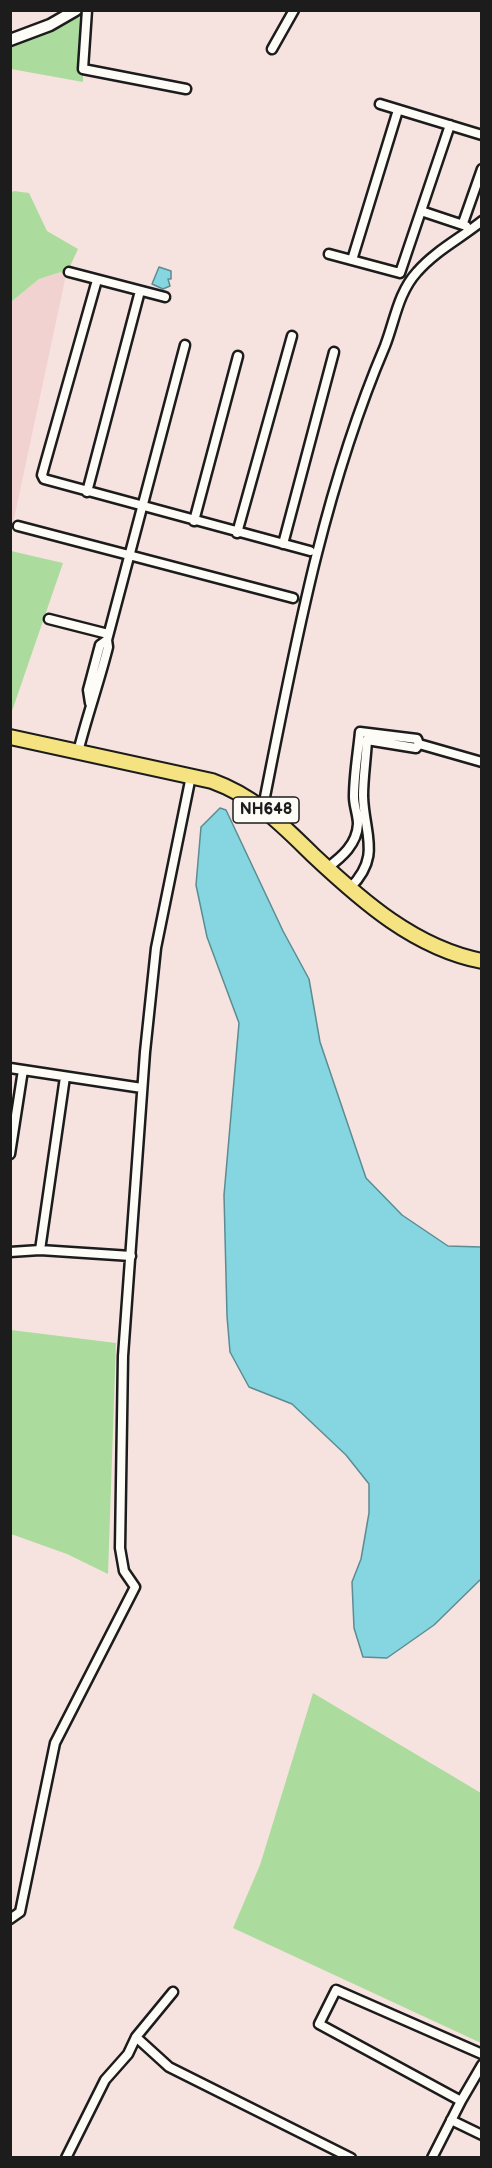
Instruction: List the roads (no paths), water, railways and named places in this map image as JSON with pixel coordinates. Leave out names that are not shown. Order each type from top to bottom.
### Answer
[{"type":"highway","name":"NH648","points":[[10,737],[191,776],[239,791],[263,807],[350,888],[416,937],[438,948],[482,961]]},
{"type":"street","points":[[10,40],[50,25],[76,10]]},
{"type":"street","points":[[87,10],[83,69],[186,89]]},
{"type":"street","points":[[272,49],[294,10]]},
{"type":"street","points":[[380,104],[482,135]]},
{"type":"street","points":[[352,260],[398,110]]},
{"type":"street","points":[[329,254],[400,273],[450,125]]},
{"type":"street","points":[[463,224],[482,170]]},
{"type":"street","points":[[421,211],[472,229]]},
{"type":"street","points":[[263,807],[304,600],[360,405],[388,337],[400,297],[417,271],[482,221]]},
{"type":"street","points":[[69,272],[165,297]]},
{"type":"street","points":[[96,279],[42,475],[50,481],[87,492],[310,551]]},
{"type":"street","points":[[87,492],[140,291]]},
{"type":"street","points":[[237,533],[292,336]]},
{"type":"street","points":[[78,752],[90,704],[103,670],[108,637],[185,345]]},
{"type":"street","points":[[283,544],[334,352]]},
{"type":"street","points":[[194,521],[238,356]]},
{"type":"street","points":[[18,526],[292,598]]},
{"type":"street","points":[[49,619],[108,637]]},
{"type":"street","points":[[327,868],[342,857],[353,843],[356,834],[358,824],[354,798],[360,732],[417,739],[419,744],[482,762]]},
{"type":"street","points":[[350,888],[362,876],[368,861],[369,833],[363,797],[367,740],[416,748],[419,744]]},
{"type":"street","points":[[10,1919],[20,1912],[55,1743],[135,1587],[124,1571],[120,1548],[123,1356],[142,1088],[156,948],[191,776]]},
{"type":"street","points":[[10,1068],[142,1088]]},
{"type":"street","points":[[10,1154],[24,1070]]},
{"type":"street","points":[[40,1250],[65,1077]]},
{"type":"street","points":[[10,1252],[40,1250],[131,1256]]},
{"type":"street","points":[[461,2101],[319,2024],[336,1990],[482,2054]]},
{"type":"street","points":[[66,2157],[105,2080],[128,2054],[136,2037],[173,1992]]},
{"type":"street","points":[[136,2037],[169,2067],[351,2157]]},
{"type":"street","points":[[432,2157],[482,2065]]},
{"type":"street","points":[[451,2120],[482,2135]]},
{"type":"water","points":[[159,267],[171,271],[171,279],[168,279],[170,286],[163,289],[152,284]]},
{"type":"water","points":[[220,808],[226,810],[283,931],[309,979],[320,1042],[366,1178],[402,1215],[448,1246],[481,1247],[481,1579],[434,1625],[387,1658],[363,1657],[354,1628],[352,1582],[361,1559],[369,1513],[369,1484],[346,1455],[292,1404],[249,1387],[230,1352],[224,1195],[239,1023],[207,937],[196,885],[201,827]]}]
